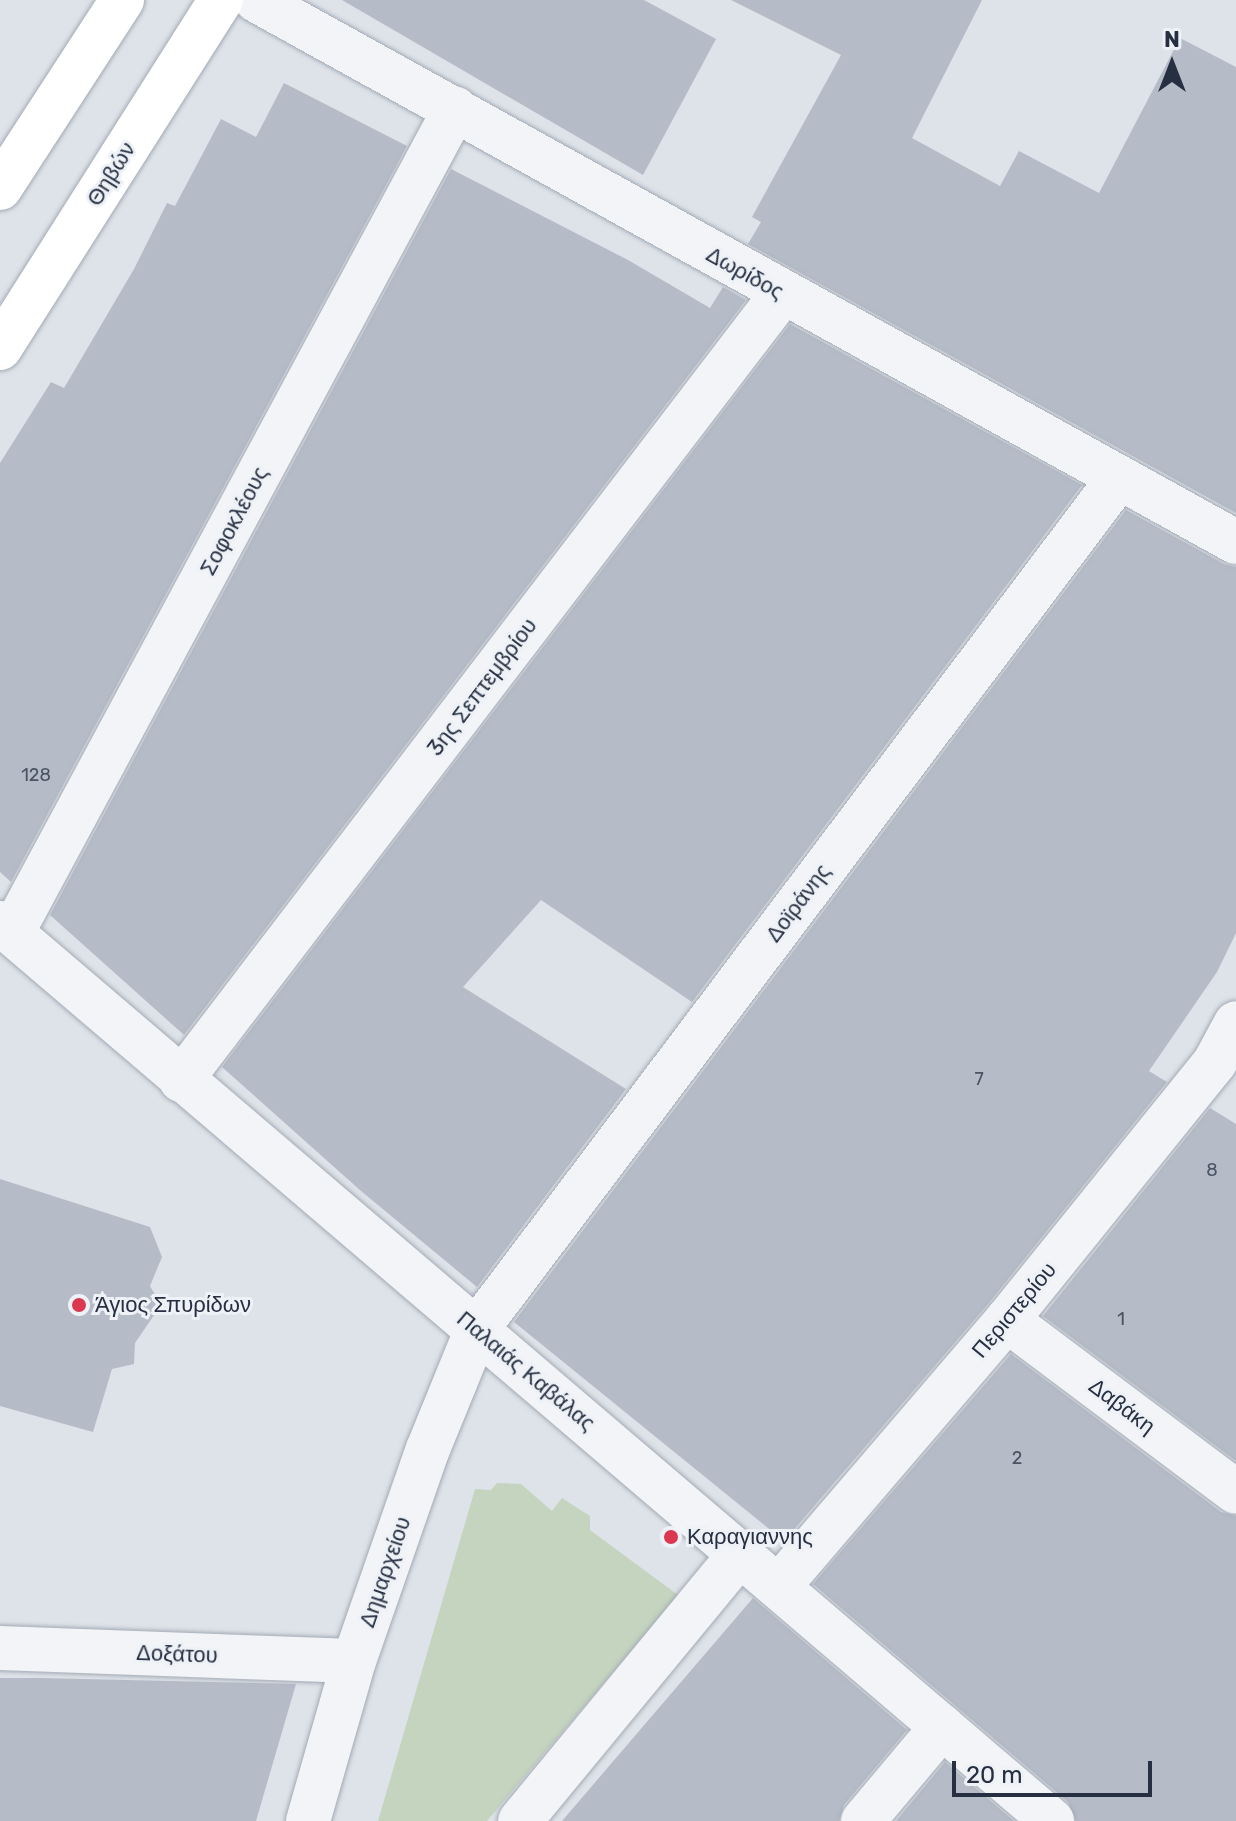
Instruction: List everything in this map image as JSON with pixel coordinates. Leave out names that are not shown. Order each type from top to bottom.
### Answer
[{"type":"main road","points":[[0,188],[122,0]]},
{"type":"main road","name":"Θηβών","points":[[0,348],[221,0]]},
{"type":"street","name":"Δωρίδος","points":[[256,0],[782,294],[1236,542]]},
{"type":"street","name":"Σοφοκλέους","points":[[6,928],[455,109]]},
{"type":"street","name":"3ης Σεπτεμβρίου","points":[[181,1080],[782,294]]},
{"type":"street","name":"Δοϊράνης","points":[[477,1329],[1119,478]]},
{"type":"street","name":"Παλαιάς Καβάλας","points":[[6,928],[1052,1821]]},
{"type":"street","name":"Περιστερίου","points":[[779,1586],[1225,1069],[1236,1023]]},
{"type":"street","name":"Δαβάκη","points":[[1007,1320],[1236,1492]]},
{"type":"street","name":"Δημαρχείου","points":[[308,1821],[354,1661],[428,1449],[477,1329]]},
{"type":"street","points":[[520,1821],[740,1554]]},
{"type":"street","name":"Δοξάτου","points":[[0,1648],[354,1661]]},
{"type":"street","points":[[863,1821],[942,1727]]},
{"type":"green space","points":[[497,1483],[521,1484],[552,1511],[562,1498],[590,1516],[590,1530],[678,1595],[487,1821],[378,1821],[475,1489],[491,1490]]},
{"type":"building","points":[[342,0],[644,0],[716,39],[643,175]]},
{"type":"building","points":[[731,0],[982,0],[912,138],[1000,186],[1019,151],[1099,193],[1180,38],[1236,67],[1236,513],[748,244],[761,222],[752,217],[841,55]]},
{"type":"building","points":[[284,83],[407,146],[11,882],[0,872],[0,463],[51,382],[64,388],[134,269],[167,203],[175,206],[221,119],[256,137]]},
{"type":"building","points":[[451,169],[628,260],[710,308],[723,287],[746,300],[184,1035],[50,915]]},
{"type":"building","points":[[790,324],[1082,485],[692,1002],[541,900],[463,987],[626,1089],[477,1287],[361,1191],[222,1067]]},
{"type":"building","points":[[1126,510],[1224,564],[1236,567],[1236,933],[1217,972],[1149,1071],[1167,1082],[988,1304],[784,1541],[514,1322]]},
{"type":"building","points":[[1210,1108],[1236,1124],[1236,1461],[1043,1316]]},
{"type":"building","name":"Άγιος Σπυρίδων","points":[[0,1179],[150,1227],[162,1257],[150,1286],[161,1305],[135,1343],[134,1364],[112,1369],[93,1432],[0,1406]]},
{"type":"building","points":[[1011,1354],[1221,1512],[1236,1516],[1236,1821],[1076,1821],[1068,1802],[813,1584]]},
{"type":"building","points":[[753,1598],[907,1730],[844,1805],[839,1821],[562,1821]]},
{"type":"building","points":[[0,1678],[296,1684],[256,1821],[0,1821]]},
{"type":"building","points":[[945,1762],[1014,1821],[896,1821]]},
{"type":"place","name":"Άγιος Σπυρίδων","points":[[79,1305]]},
{"type":"place","name":"Καραγιαννης","points":[[671,1537]]}]
